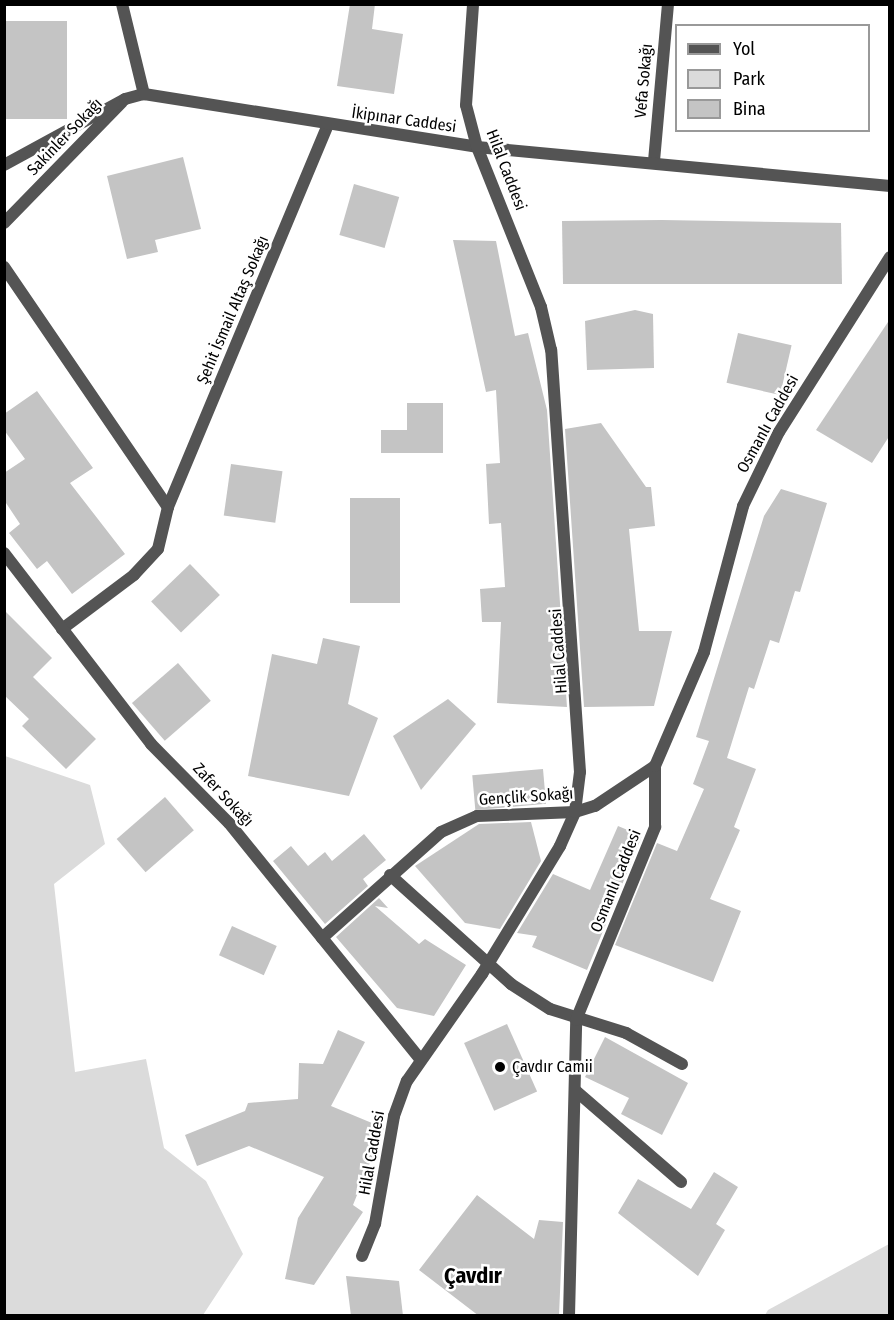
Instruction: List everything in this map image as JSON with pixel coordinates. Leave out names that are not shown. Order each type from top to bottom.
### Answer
[{"type":"street","points":[[122,4],[144,94]]},
{"type":"street","name":"Hilal Caddesi","points":[[362,1256],[375,1224],[394,1116],[419,1058],[487,966],[560,846],[575,812],[581,739],[552,350],[526,264],[477,147],[466,105],[473,4]]},
{"type":"street","name":"Vefa Sokağı","points":[[654,161],[668,4]]},
{"type":"street","name":"İkipınar Caddesi","points":[[4,165],[124,99],[144,94],[218,102],[328,125],[477,147],[654,161],[890,186]]},
{"type":"street","name":"Sakinler Sokağı","points":[[4,223],[124,99]]},
{"type":"street","name":"Şehit İsmail Altaş Sokağı","points":[[62,629],[134,575],[158,549],[168,507],[328,125]]},
{"type":"street","name":"Osmanlı Caddesi","points":[[569,1316],[576,1020],[656,827],[655,766],[704,652],[743,506],[778,432],[890,257]]},
{"type":"street","points":[[4,267],[168,507]]},
{"type":"street","name":"Zafer Sokağı","points":[[4,553],[151,744],[229,823],[419,1058]]},
{"type":"street","name":"Gençlik Sokağı","points":[[322,938],[390,875],[441,832],[477,816],[575,812],[622,793],[655,766]]},
{"type":"street","points":[[390,875],[487,966],[576,1020],[626,1033],[682,1064]]},
{"type":"street","points":[[576,1091],[681,1182]]},
{"type":"green space","points":[[5,756],[90,785],[105,844],[54,884],[75,1072],[146,1059],[164,1148],[206,1181],[243,1254],[203,1315],[5,1315]]},
{"type":"green space","points":[[889,1244],[889,1315],[765,1315],[768,1310]]},
{"type":"building","points":[[350,4],[375,4],[372,29],[403,34],[394,94],[337,86]]},
{"type":"building","points":[[4,21],[67,21],[67,119],[4,119]]},
{"type":"building","points":[[183,157],[201,229],[155,240],[158,252],[127,259],[107,176]]},
{"type":"building","points":[[354,184],[399,197],[385,248],[339,235]]},
{"type":"building","points":[[562,221],[841,223],[842,284],[563,284]]},
{"type":"building","points":[[453,240],[496,241],[515,336],[528,333],[547,410],[567,707],[497,703],[501,622],[482,622],[480,589],[505,587],[501,523],[489,524],[486,464],[500,463],[496,390],[486,392]]},
{"type":"building","points":[[635,310],[653,314],[654,368],[587,370],[585,321]]},
{"type":"building","points":[[890,319],[890,435],[872,463],[816,430]]},
{"type":"building","points":[[738,333],[792,345],[780,395],[727,383]]},
{"type":"building","points":[[37,391],[93,468],[70,483],[125,554],[72,594],[47,561],[37,569],[9,533],[20,524],[4,500],[4,473],[25,459],[4,430],[4,414]]},
{"type":"building","points":[[407,403],[443,403],[443,453],[381,453],[381,430],[407,430]]},
{"type":"building","points":[[601,423],[646,487],[651,487],[655,526],[629,529],[639,631],[672,631],[654,706],[584,707],[565,429]]},
{"type":"building","points":[[231,464],[282,471],[275,523],[224,515]]},
{"type":"building","points":[[781,489],[827,503],[800,592],[795,591],[779,643],[770,640],[754,689],[749,687],[727,758],[756,769],[734,827],[740,830],[710,899],[741,911],[713,982],[615,945],[657,843],[677,851],[704,789],[693,784],[709,741],[696,737],[764,516]]},
{"type":"building","points":[[350,498],[400,498],[400,603],[350,603]]},
{"type":"building","points":[[190,564],[220,595],[181,632],[151,602]]},
{"type":"building","points":[[4,610],[52,658],[33,677],[96,739],[66,769],[22,726],[29,719],[4,695]]},
{"type":"building","points":[[323,638],[360,646],[348,704],[378,718],[349,796],[248,776],[272,654],[317,664]]},
{"type":"building","points":[[178,663],[211,701],[165,741],[132,703]]},
{"type":"building","points":[[448,699],[476,724],[421,790],[393,736]]},
{"type":"building","points":[[543,769],[546,804],[475,810],[472,775]]},
{"type":"building","points":[[165,797],[194,830],[146,872],[117,839]]},
{"type":"building","points":[[531,822],[541,861],[500,929],[465,923],[415,866],[479,824]]},
{"type":"building","points":[[618,826],[642,836],[587,970],[532,947],[537,936],[517,933],[553,874],[590,890]]},
{"type":"building","points":[[364,834],[386,860],[363,879],[368,886],[325,924],[273,861],[291,846],[308,866],[325,852],[332,861]]},
{"type":"building","points":[[379,898],[388,908],[375,906],[419,944],[425,939],[466,965],[434,1016],[397,1008],[336,937]]},
{"type":"building","points":[[232,926],[277,946],[264,975],[219,955]]},
{"type":"building","name":"Çavdır Camii","points":[[507,1024],[537,1092],[494,1111],[464,1043]]},
{"type":"building","points":[[338,1030],[365,1042],[331,1106],[384,1128],[353,1205],[363,1212],[314,1285],[285,1279],[298,1218],[324,1177],[249,1146],[197,1166],[185,1135],[245,1111],[248,1103],[298,1099],[299,1063],[323,1064]]},
{"type":"building","points":[[605,1037],[688,1083],[662,1135],[621,1114],[629,1098],[585,1077]]},
{"type":"building","points":[[714,1172],[738,1187],[716,1224],[725,1230],[698,1276],[618,1213],[638,1179],[691,1209]]},
{"type":"building","points":[[477,1195],[534,1239],[539,1220],[563,1222],[559,1316],[479,1316],[419,1270]]},
{"type":"building","points":[[346,1276],[399,1281],[403,1316],[351,1316]]},
{"type":"place","name":"Çavdır Camii","points":[[500,1067]]},
{"type":"district","name":"Çavdır","points":[[473,1276]]}]
